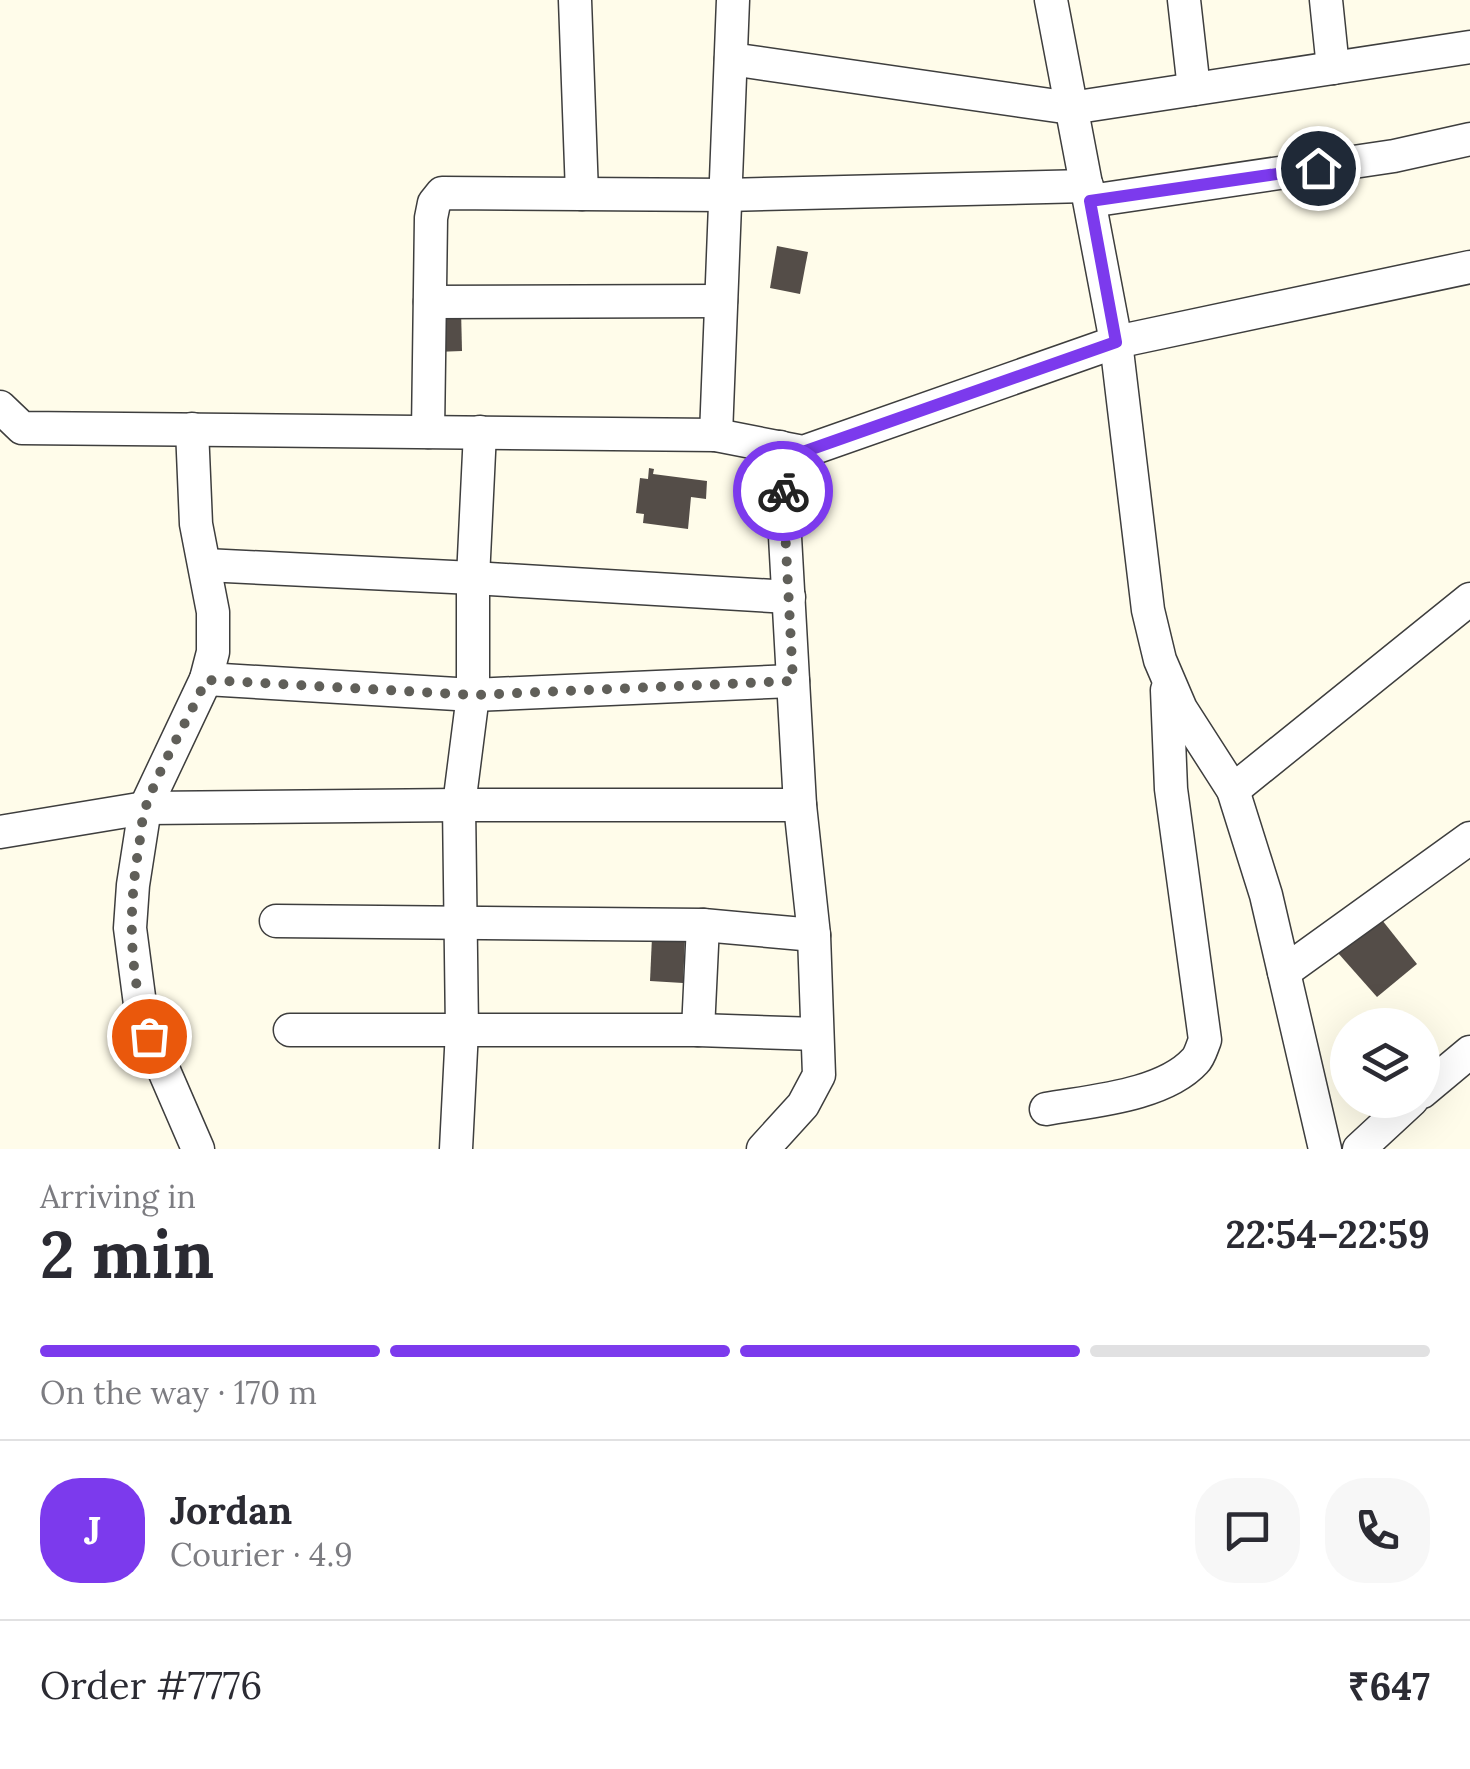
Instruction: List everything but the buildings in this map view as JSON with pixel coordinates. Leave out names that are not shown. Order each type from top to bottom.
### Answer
[{"type":"street","points":[[576,0],[582,194]]},
{"type":"street","points":[[716,435],[733,0]]},
{"type":"street","points":[[1050,0],[1116,342],[1148,610],[1160,660],[1181,708],[1233,790],[1266,895],[1324,1149]]},
{"type":"street","points":[[1184,0],[1194,89]]},
{"type":"street","points":[[1326,0],[1333,68]]},
{"type":"street","points":[[731,59],[1071,108],[1470,47]]},
{"type":"street","points":[[428,432],[431,218],[434,203],[442,193],[1088,194],[1394,156],[1470,140]]},
{"type":"street","points":[[0,407],[22,428],[716,435],[803,452],[1116,342],[1470,267]]},
{"type":"street","points":[[430,302],[721,301]]},
{"type":"street","points":[[192,430],[196,524],[205,565],[214,652],[206,680],[145,808],[130,928],[141,1012],[198,1149]]},
{"type":"street","points":[[456,1149],[462,1030],[459,805],[474,695],[473,578],[480,432]]},
{"type":"street","points":[[763,1149],[803,1105],[818,1075],[814,935],[800,805],[780,447]]},
{"type":"street","points":[[205,565],[789,596]]},
{"type":"street","points":[[1233,790],[1470,599]]},
{"type":"street","points":[[1046,1109],[1136,1094],[1172,1078],[1196,1060],[1205,1040],[1171,790],[1167,676]]},
{"type":"street","points":[[206,680],[474,695],[793,681]]},
{"type":"street","points":[[0,832],[145,808],[800,805]]},
{"type":"street","points":[[1284,972],[1470,838]]},
{"type":"street","points":[[276,921],[703,925],[814,935]]},
{"type":"street","points":[[698,1030],[703,925]]},
{"type":"street","points":[[290,1030],[698,1030],[817,1034]]},
{"type":"street","points":[[1440,1077],[1470,1052]]},
{"type":"street","points":[[1374,1146],[1397,1118]]},
{"type":"way so far","points":[[149,1036],[141,1012],[130,928],[145,808],[206,680],[474,695],[793,681],[783,491]]},
{"type":"route","points":[[783,491],[780,447],[803,452],[1116,342],[1090,201],[1318,168]]}]
